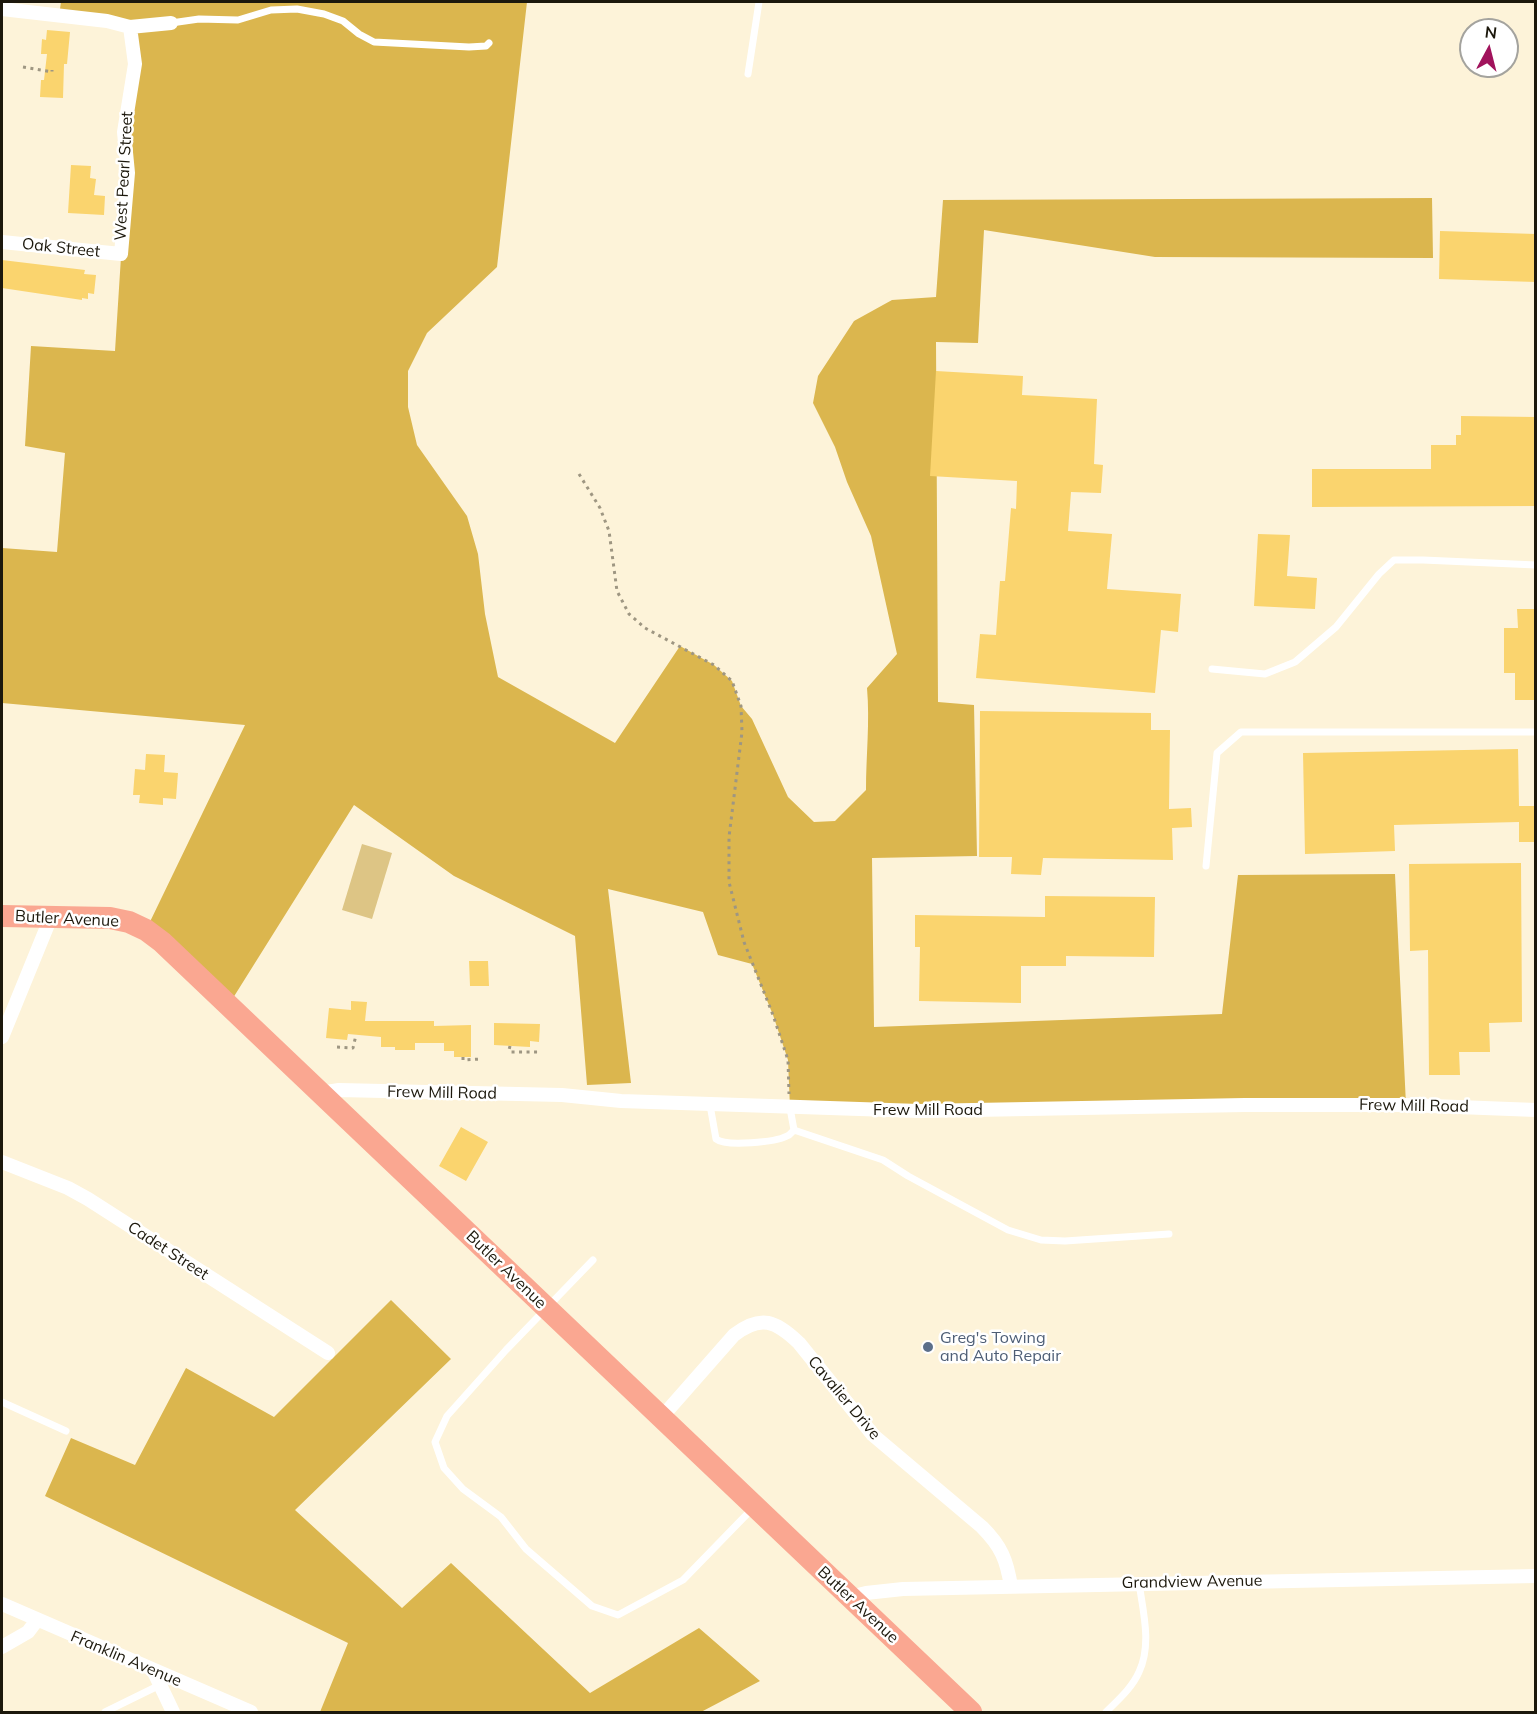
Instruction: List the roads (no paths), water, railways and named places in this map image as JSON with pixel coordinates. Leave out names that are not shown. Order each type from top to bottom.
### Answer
[{"type":"main road","name":"Butler Avenue","points":[[2,916],[110,918],[129,922],[146,930],[162,942],[971,1713]]},
{"type":"street","points":[[2,9],[107,21],[130,27],[171,23]]},
{"type":"street","name":"West Pearl Street","points":[[121,254],[128,173],[124,132],[135,64],[130,27]]},
{"type":"street","name":"Oak Street","points":[[2,242],[121,254]]},
{"type":"street","points":[[2,1037],[51,916]]},
{"type":"street","name":"Frew Mill Road","points":[[320,1093],[339,1090],[562,1095],[621,1101],[710,1105],[919,1111],[1245,1105],[1406,1105],[1536,1110]]},
{"type":"street","name":"Cadet Street","points":[[2,1162],[68,1188],[88,1199],[328,1353]]},
{"type":"street","name":"Cavalier Drive","points":[[661,1418],[735,1335],[747,1325],[760,1321],[774,1324],[799,1343],[873,1435],[997,1542],[1005,1556],[1011,1587]]},
{"type":"street","name":"Grandview Avenue","points":[[850,1597],[903,1589],[1536,1576]]},
{"type":"street","name":"Franklin Avenue","points":[[2,1604],[251,1713]]},
{"type":"street","points":[[2,1647],[28,1632],[37,1620]]},
{"type":"street","points":[[153,1670],[173,1713]]},
{"type":"lane","points":[[748,74],[759,2]]},
{"type":"lane","points":[[171,23],[199,19],[238,20],[271,10],[297,9],[324,14],[343,21],[358,34],[374,42],[469,47],[486,46],[489,43]]},
{"type":"lane","points":[[1212,669],[1265,674],[1295,662],[1336,627],[1379,574],[1394,560],[1536,565]]},
{"type":"lane","points":[[1206,866],[1217,753],[1241,732],[1536,732]]},
{"type":"lane","points":[[710,1105],[716,1139],[720,1142],[739,1145],[786,1137],[794,1130]]},
{"type":"lane","points":[[790,1108],[794,1130]]},
{"type":"lane","points":[[794,1130],[883,1160],[1008,1230],[1041,1240],[1065,1241],[1169,1234]]},
{"type":"lane","points":[[593,1260],[447,1416],[435,1442],[444,1468],[463,1488],[501,1517],[526,1549],[592,1606],[618,1615],[683,1580],[754,1507]]},
{"type":"lane","points":[[2,1402],[66,1431]]},
{"type":"lane","points":[[1106,1713],[1130,1688],[1140,1672],[1145,1650],[1146,1629],[1139,1583]]},
{"type":"lane","points":[[105,1713],[160,1685]]},
{"type":"place","name":"Greg's Towing and Auto Repair","points":[[928,1347]]}]
